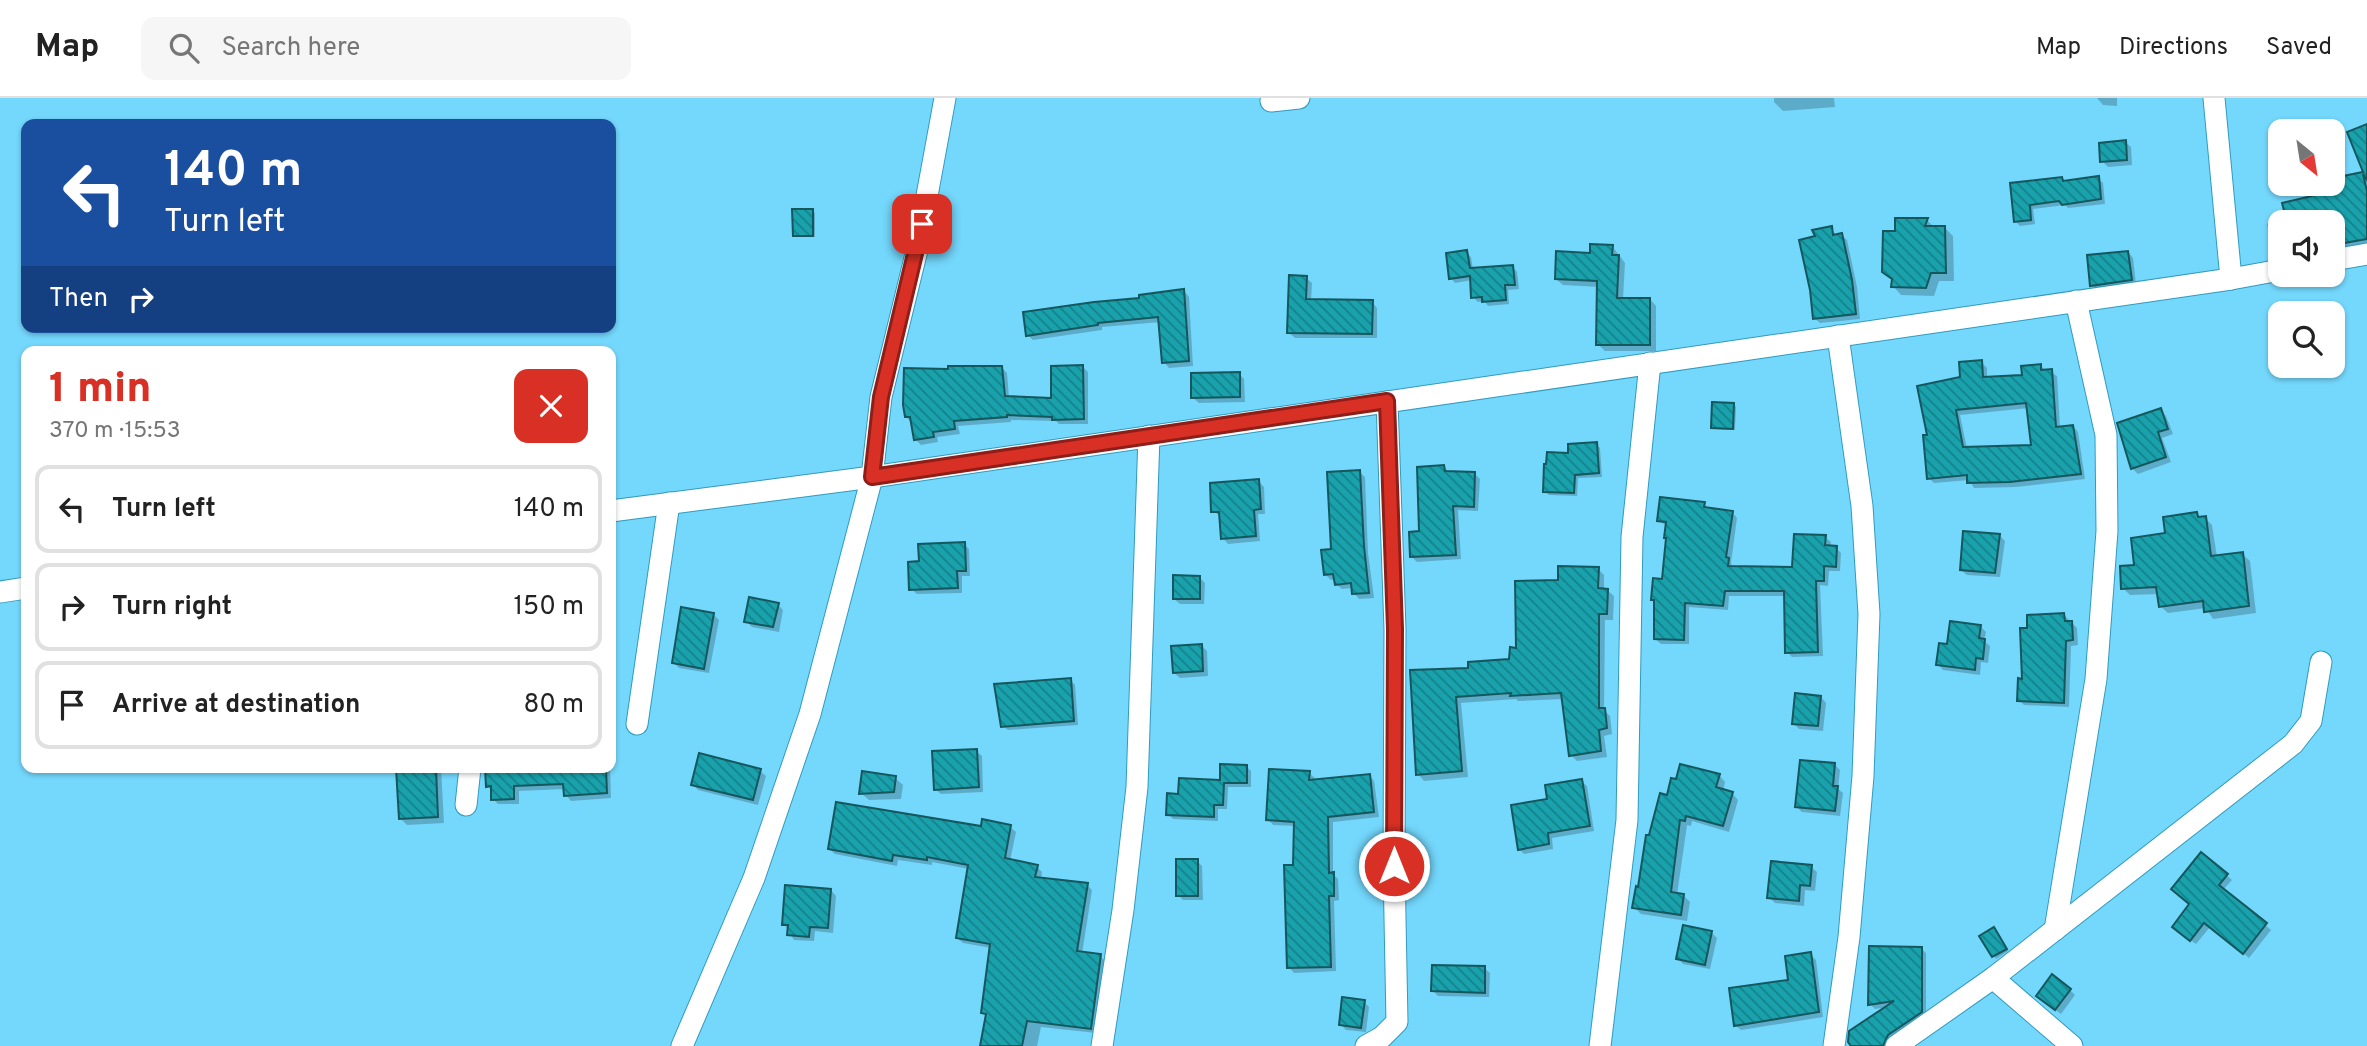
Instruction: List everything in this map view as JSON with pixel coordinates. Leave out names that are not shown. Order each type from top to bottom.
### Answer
[{"type":"street","points":[[682,1046],[754,878],[810,714],[872,477],[881,397],[917,250],[945,98]]},
{"type":"street","points":[[1270,102],[1299,98]]},
{"type":"street","points":[[2214,98],[2231,279]]},
{"type":"street","points":[[2345,258],[2367,254]]},
{"type":"street","points":[[616,510],[872,477],[2268,272]]},
{"type":"street","points":[[2055,930],[2096,679],[2107,531],[2106,435],[2076,301]]},
{"type":"street","points":[[1834,1046],[1849,936],[1863,776],[1869,614],[1862,506],[1838,336]]},
{"type":"street","points":[[1600,1046],[1627,820],[1632,537],[1650,363]]},
{"type":"street","points":[[1366,1046],[1382,1037],[1397,1022],[1394,866],[1395,629],[1387,401]]},
{"type":"street","points":[[1102,1046],[1123,910],[1137,787],[1149,436]]},
{"type":"street","points":[[636,724],[669,503]]},
{"type":"street","points":[[0,592],[21,589]]},
{"type":"street","points":[[1896,1046],[1993,978],[2293,744],[2311,721],[2321,662]]},
{"type":"street","points":[[466,805],[469,773]]},
{"type":"street","points":[[1993,978],[2072,1046]]},
{"type":"building","points":[[2367,124],[2367,180],[2363,174],[2367,191],[2367,239],[2345,243],[2345,210],[2284,210],[2282,203],[2312,196],[2345,196],[2345,176],[2363,172],[2347,132]]},
{"type":"building","points":[[2126,140],[2127,160],[2100,162],[2099,143]]},
{"type":"building","points":[[2099,176],[2101,199],[2062,205],[2059,201],[2030,205],[2031,220],[2014,222],[2010,183],[2062,177],[2063,181]]},
{"type":"building","points":[[792,209],[813,209],[813,236],[793,236]]},
{"type":"building","points":[[1895,218],[1928,218],[1925,226],[1945,226],[1946,273],[1931,273],[1926,288],[1891,287],[1892,279],[1882,272],[1883,231],[1895,231]]},
{"type":"building","points":[[1832,226],[1833,235],[1842,233],[1856,314],[1813,319],[1810,290],[1799,240],[1815,236],[1812,230]]},
{"type":"building","points":[[1590,244],[1613,245],[1612,255],[1619,255],[1617,298],[1650,298],[1650,345],[1596,345],[1597,281],[1555,279],[1556,251],[1590,253]]},
{"type":"building","points":[[1467,250],[1470,268],[1513,265],[1515,285],[1505,285],[1506,300],[1482,302],[1482,297],[1471,298],[1470,276],[1449,279],[1446,253]]},
{"type":"building","points":[[2128,251],[2132,280],[2090,286],[2087,255]]},
{"type":"building","points":[[1289,275],[1307,276],[1306,299],[1373,300],[1372,334],[1287,333]]},
{"type":"building","points":[[1184,289],[1189,361],[1162,363],[1158,317],[1098,323],[1026,336],[1023,312],[1139,298],[1139,295]]},
{"type":"building","points":[[1982,360],[1983,377],[2022,375],[2021,366],[2041,364],[2041,370],[2052,369],[2056,427],[2073,425],[2081,474],[2010,482],[1967,483],[1967,475],[1927,479],[1923,435],[1927,435],[1917,386],[1960,377],[1959,362]],"holes":[[[2026,403],[2031,445],[1963,447],[1956,410]]]},
{"type":"building","points":[[1083,365],[1084,419],[1052,420],[1052,417],[1007,415],[954,421],[955,429],[933,432],[934,437],[914,440],[910,417],[905,417],[904,368],[1002,366],[1005,396],[1051,398],[1051,366]]},
{"type":"building","points":[[1240,372],[1240,397],[1191,398],[1191,373]]},
{"type":"building","points":[[1712,402],[1734,403],[1733,429],[1711,428]]},
{"type":"building","points":[[2161,408],[2168,429],[2158,432],[2166,457],[2131,469],[2117,423]]},
{"type":"building","points":[[1597,442],[1599,473],[1575,475],[1574,493],[1543,492],[1547,452],[1568,453],[1568,444]]},
{"type":"building","points":[[1444,465],[1445,471],[1475,472],[1474,507],[1453,506],[1456,555],[1410,557],[1409,532],[1419,531],[1417,467]]},
{"type":"building","points":[[1360,470],[1369,593],[1352,594],[1351,583],[1335,585],[1333,574],[1324,575],[1321,550],[1331,549],[1327,472]]},
{"type":"building","points":[[1259,479],[1261,509],[1254,510],[1256,536],[1221,539],[1219,512],[1211,512],[1210,483]]},
{"type":"building","points":[[1660,497],[1705,502],[1704,507],[1733,511],[1726,557],[1729,558],[1728,566],[1792,567],[1794,534],[1826,535],[1825,545],[1837,546],[1836,567],[1824,566],[1824,581],[1816,581],[1818,652],[1785,653],[1784,591],[1725,591],[1723,606],[1685,603],[1684,640],[1654,639],[1654,600],[1651,600],[1653,578],[1662,579],[1666,538],[1666,522],[1657,521]]},
{"type":"building","points":[[2197,512],[2198,517],[2206,516],[2211,556],[2243,552],[2249,606],[2204,612],[2203,601],[2159,607],[2156,587],[2121,589],[2120,566],[2134,565],[2131,538],[2165,533],[2163,517]]},
{"type":"building","points":[[1963,531],[2000,534],[1995,573],[1960,570]]},
{"type":"building","points":[[965,542],[966,571],[957,571],[958,588],[909,590],[908,562],[919,561],[918,544]]},
{"type":"building","points":[[1558,566],[1599,567],[1598,588],[1608,589],[1607,614],[1599,614],[1599,708],[1605,708],[1607,728],[1599,730],[1601,751],[1569,756],[1561,693],[1456,697],[1462,771],[1416,775],[1410,670],[1468,668],[1468,662],[1509,659],[1510,647],[1516,648],[1515,581],[1558,580]]},
{"type":"building","points":[[1173,575],[1200,576],[1200,599],[1173,599]]},
{"type":"building","points":[[749,597],[779,603],[773,627],[744,622]]},
{"type":"building","points":[[681,607],[714,613],[704,669],[672,663]]},
{"type":"building","points":[[2064,613],[2065,621],[2072,621],[2073,640],[2066,641],[2064,703],[2017,701],[2018,678],[2022,679],[2020,628],[2027,628],[2027,615]]},
{"type":"building","points":[[1950,621],[1981,625],[1979,638],[1985,639],[1983,659],[1976,658],[1975,670],[1936,665],[1939,643],[1947,644]]},
{"type":"building","points":[[1202,644],[1203,671],[1173,673],[1171,646]]},
{"type":"building","points":[[1071,678],[1074,721],[1001,727],[994,684]]},
{"type":"building","points":[[1795,693],[1821,696],[1818,726],[1792,724]]},
{"type":"building","points":[[977,749],[979,787],[934,790],[932,751]]},
{"type":"building","points":[[699,753],[761,769],[753,800],[691,785]]},
{"type":"building","points":[[1800,760],[1835,763],[1833,786],[1838,786],[1835,811],[1795,807]]},
{"type":"building","points":[[1220,764],[1247,765],[1247,783],[1224,783],[1223,805],[1214,805],[1214,817],[1166,815],[1167,793],[1178,794],[1179,778],[1220,780]]},
{"type":"building","points":[[1680,764],[1720,774],[1716,787],[1733,792],[1723,826],[1686,816],[1685,821],[1680,820],[1671,892],[1684,894],[1681,915],[1632,908],[1646,835],[1649,835],[1660,793],[1667,795],[1671,778],[1676,779]]},
{"type":"building","points":[[1269,769],[1310,771],[1309,780],[1370,774],[1374,812],[1328,817],[1329,873],[1334,872],[1334,896],[1329,896],[1331,967],[1287,968],[1284,865],[1293,865],[1294,822],[1266,820]]},
{"type":"building","points":[[862,771],[896,776],[894,792],[859,794]]},
{"type":"building","points":[[396,773],[436,773],[438,817],[399,819]]},
{"type":"building","points":[[485,773],[606,773],[607,793],[564,796],[563,784],[514,786],[514,799],[491,800],[491,786],[486,787]]},
{"type":"building","points":[[1582,779],[1590,826],[1548,833],[1549,844],[1518,850],[1511,805],[1547,799],[1545,785]]},
{"type":"building","points":[[836,802],[981,826],[982,819],[1011,825],[1005,858],[1038,865],[1035,877],[1088,883],[1077,951],[1101,954],[1091,1029],[1027,1021],[1022,1046],[980,1046],[986,1014],[981,1013],[990,944],[956,938],[968,865],[927,857],[927,860],[893,855],[892,861],[828,849]]},
{"type":"building","points":[[2201,852],[2228,874],[2219,885],[2267,923],[2243,954],[2204,923],[2190,941],[2172,927],[2189,904],[2171,889]]},
{"type":"building","points":[[1176,859],[1198,859],[1198,896],[1176,896]]},
{"type":"building","points":[[1771,861],[1812,865],[1810,886],[1800,885],[1799,901],[1767,898]]},
{"type":"building","points":[[785,885],[831,889],[828,928],[810,927],[809,937],[787,935],[788,925],[782,925]]},
{"type":"building","points":[[1683,925],[1712,931],[1705,965],[1676,959]]},
{"type":"building","points":[[1994,927],[2007,949],[1992,957],[1979,936]]},
{"type":"building","points":[[1869,946],[1922,947],[1922,1012],[1888,1035],[1883,1046],[1851,1046],[1848,1042],[1849,1031],[1894,1001],[1868,1005]]},
{"type":"building","points":[[1811,952],[1819,1012],[1734,1026],[1729,988],[1788,980],[1785,956]]},
{"type":"building","points":[[1432,965],[1485,966],[1485,993],[1431,991]]},
{"type":"building","points":[[2052,974],[2071,989],[2055,1010],[2036,996]]},
{"type":"building","points":[[1342,997],[1365,1000],[1361,1028],[1339,1025]]},
{"type":"route","points":[[922,224],[881,397],[872,477],[1387,401],[1395,629],[1394,866]]}]
